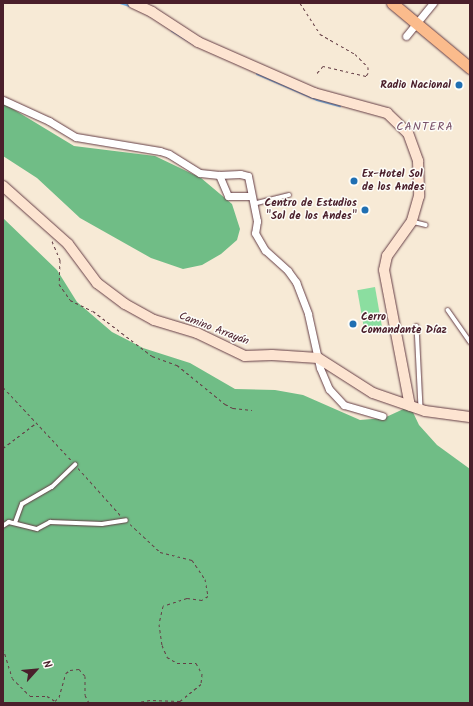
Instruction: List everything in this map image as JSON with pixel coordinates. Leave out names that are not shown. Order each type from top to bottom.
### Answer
[{"type":"main road","points":[[392,3],[470,68]]},
{"type":"street","points":[[133,3],[152,12],[198,42],[314,93],[383,112],[398,120],[412,140],[419,166],[419,196],[412,221],[387,256],[384,266],[410,406]]},
{"type":"street","points":[[406,36],[433,3]]},
{"type":"street","points":[[3,100],[49,121],[76,137],[160,151],[169,154],[200,173],[219,175],[240,174],[248,176],[250,196],[257,221],[256,233],[265,250],[288,271],[296,282],[308,314],[320,368],[330,389],[344,405],[382,416]]},
{"type":"street","points":[[219,175],[228,196],[250,196]]},
{"type":"street","name":"Camino Arrayán","points":[[3,186],[46,226],[68,244],[97,283],[125,304],[154,320],[197,333],[244,356],[272,355],[318,358],[370,391],[421,410],[470,417]]},
{"type":"lane","points":[[253,204],[289,195]]},
{"type":"lane","points":[[412,221],[426,225]]},
{"type":"lane","points":[[448,310],[470,342]]},
{"type":"lane","points":[[417,326],[421,410]]},
{"type":"lane","points":[[16,523],[18,511],[22,504],[52,487],[75,465]]},
{"type":"lane","points":[[3,526],[9,522],[38,529],[50,522],[102,524],[126,520]]},
{"type":"path","points":[[300,3],[320,34],[355,54],[368,67],[368,73],[366,76],[323,66],[316,74]]},
{"type":"path","points":[[46,226],[60,260],[59,284],[67,298],[93,311],[152,356],[177,364],[225,404],[233,408],[252,410]]},
{"type":"path","points":[[3,387],[126,520],[160,552],[192,560],[205,579],[208,596],[202,600],[187,598],[180,602],[162,606],[159,624],[162,644],[166,657],[177,662],[196,663],[202,674],[201,684],[180,701],[150,700],[133,703]]},
{"type":"path","points":[[3,448],[36,422]]},
{"type":"path","points":[[3,648],[12,678],[30,696],[47,696],[55,700],[59,697],[66,673],[70,670],[79,669],[85,676],[85,695],[89,703]]},
{"type":"green space","points":[[3,103],[74,146],[155,156],[201,178],[232,204],[240,229],[237,240],[221,254],[202,265],[183,269],[151,258],[80,218],[37,178],[3,156]]},
{"type":"green space","points":[[3,218],[57,270],[77,302],[112,332],[143,348],[190,363],[235,389],[275,390],[303,395],[360,420],[384,418],[410,406],[419,425],[437,445],[470,469],[470,703],[3,703]]},
{"type":"green space","points":[[375,287],[382,326],[364,330],[357,290]]},
{"type":"waterway","points":[[120,3],[130,6]]},
{"type":"waterway","points":[[172,31],[192,43]]},
{"type":"waterway","points":[[257,74],[317,100],[340,106]]},
{"type":"place","name":"Radio Nacional","points":[[459,85]]},
{"type":"place","name":"Ex-Hotel Sol de los Andes","points":[[354,181]]},
{"type":"place","name":"Centro de Estudios \"Sol de los Andes\"","points":[[365,210]]},
{"type":"place","name":"Cerro Comandante Díaz","points":[[353,324]]},
{"type":"district","name":"CANTERA","points":[[425,127]]}]
